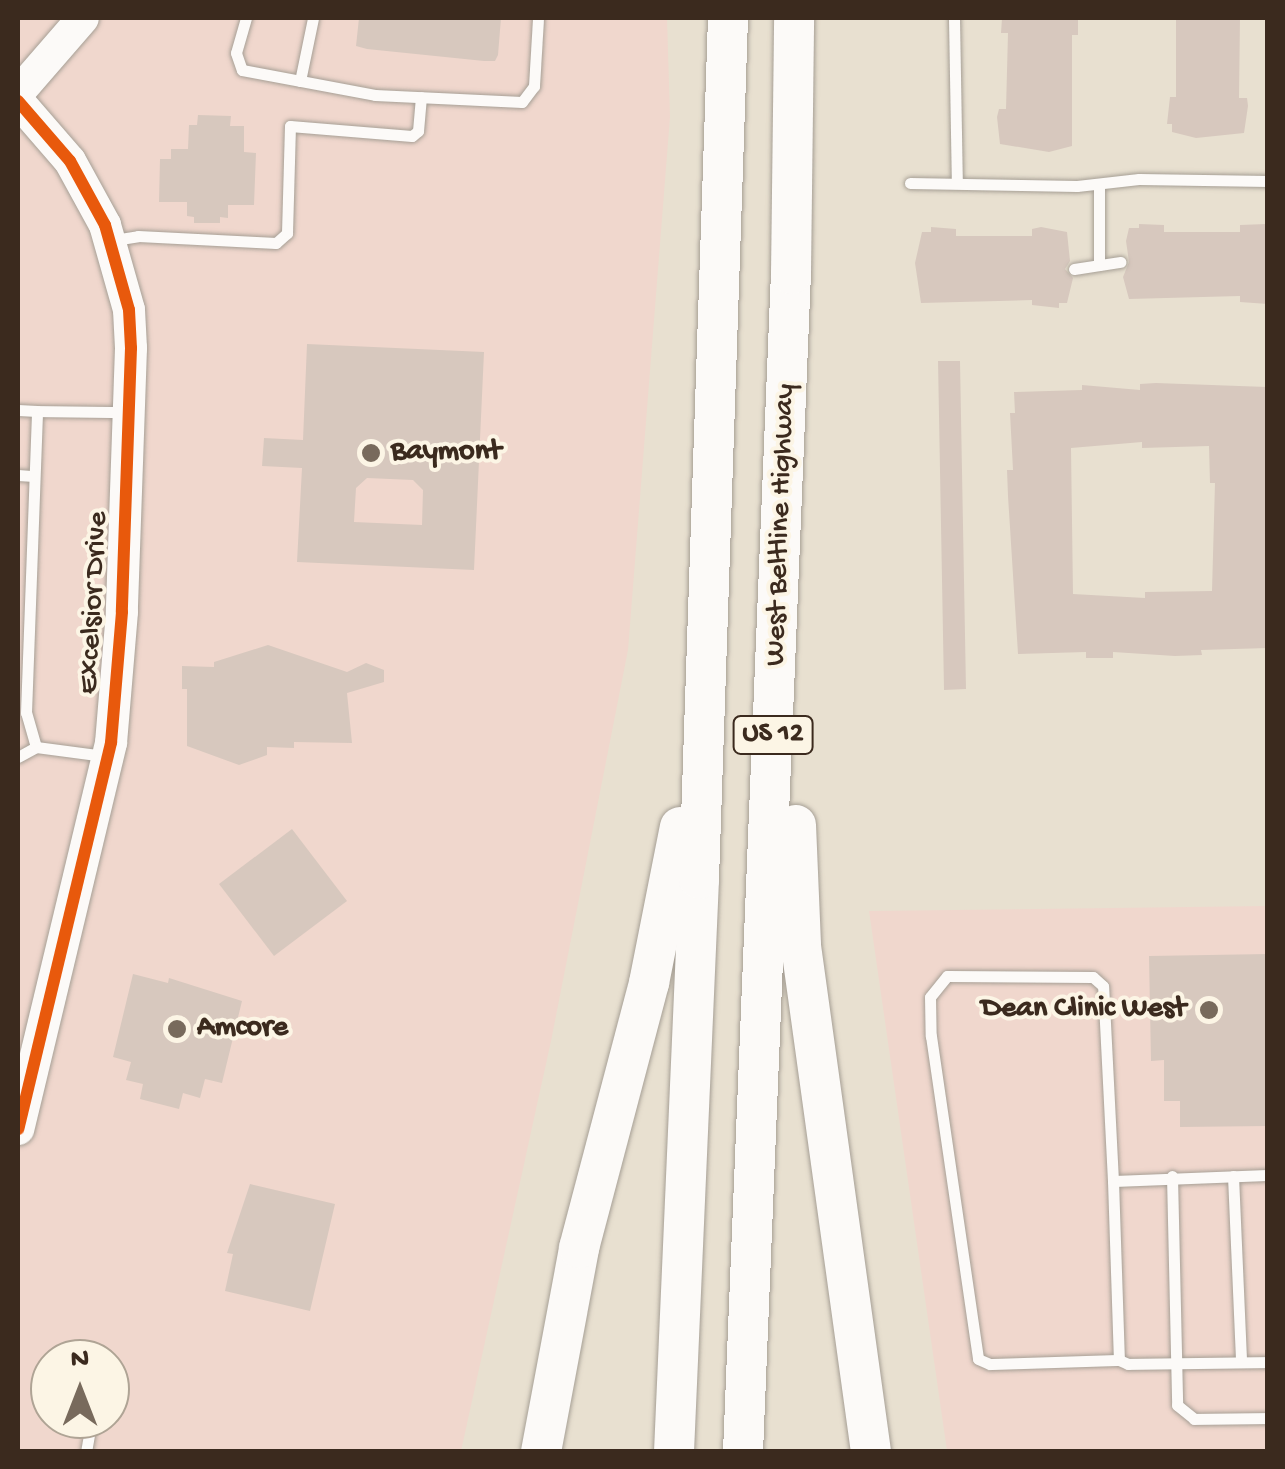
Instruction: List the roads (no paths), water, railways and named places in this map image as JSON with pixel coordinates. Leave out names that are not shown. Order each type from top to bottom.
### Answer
[{"type":"highway","name":"US 12","points":[[674,1452],[700,879],[728,18]]},
{"type":"highway","name":"West Beltline Highway","points":[[743,1452],[792,274],[794,18]]},
{"type":"highway","points":[[792,274],[798,369],[796,889],[870,1452]]},
{"type":"highway","points":[[541,1452],[579,1248],[649,983],[673,872],[687,778],[712,474]]},
{"type":"street","points":[[18,93],[83,18]]},
{"type":"street","name":"Excelsior Drive","points":[[18,101],[70,160],[89,190],[110,241],[128,310],[121,629],[108,756],[18,1129]]},
{"type":"lane","points":[[246,18],[236,53],[242,70],[376,96],[522,102],[534,86],[538,18]]},
{"type":"lane","points":[[300,80],[313,18]]},
{"type":"lane","points":[[954,18],[957,184]]},
{"type":"lane","points":[[110,241],[138,236],[276,243],[287,234],[290,126],[412,136],[418,131],[421,97]]},
{"type":"lane","points":[[910,182],[1098,184],[1138,179],[1268,180]]},
{"type":"lane","points":[[1098,184],[1099,265]]},
{"type":"lane","points":[[1074,269],[1120,262]]},
{"type":"lane","points":[[18,410],[128,412]]},
{"type":"lane","points":[[36,747],[26,714],[37,410]]},
{"type":"lane","points":[[18,475],[34,476]]},
{"type":"lane","points":[[18,758],[36,747],[108,756]]},
{"type":"lane","points":[[1119,1360],[1103,986],[1093,977],[947,976],[930,997],[931,1036],[978,1358],[990,1364],[1119,1360],[1268,1362]]},
{"type":"lane","points":[[1172,1176],[1174,1395],[1182,1413],[1194,1419],[1268,1418]]},
{"type":"lane","points":[[1233,1176],[1241,1362]]},
{"type":"lane","points":[[1113,1180],[1268,1176]]},
{"type":"place","name":"Baymont","points":[[371,453]]},
{"type":"place","name":"Dean Clinic West","points":[[1209,1010]]},
{"type":"place","name":"Amcore","points":[[177,1029]]}]
